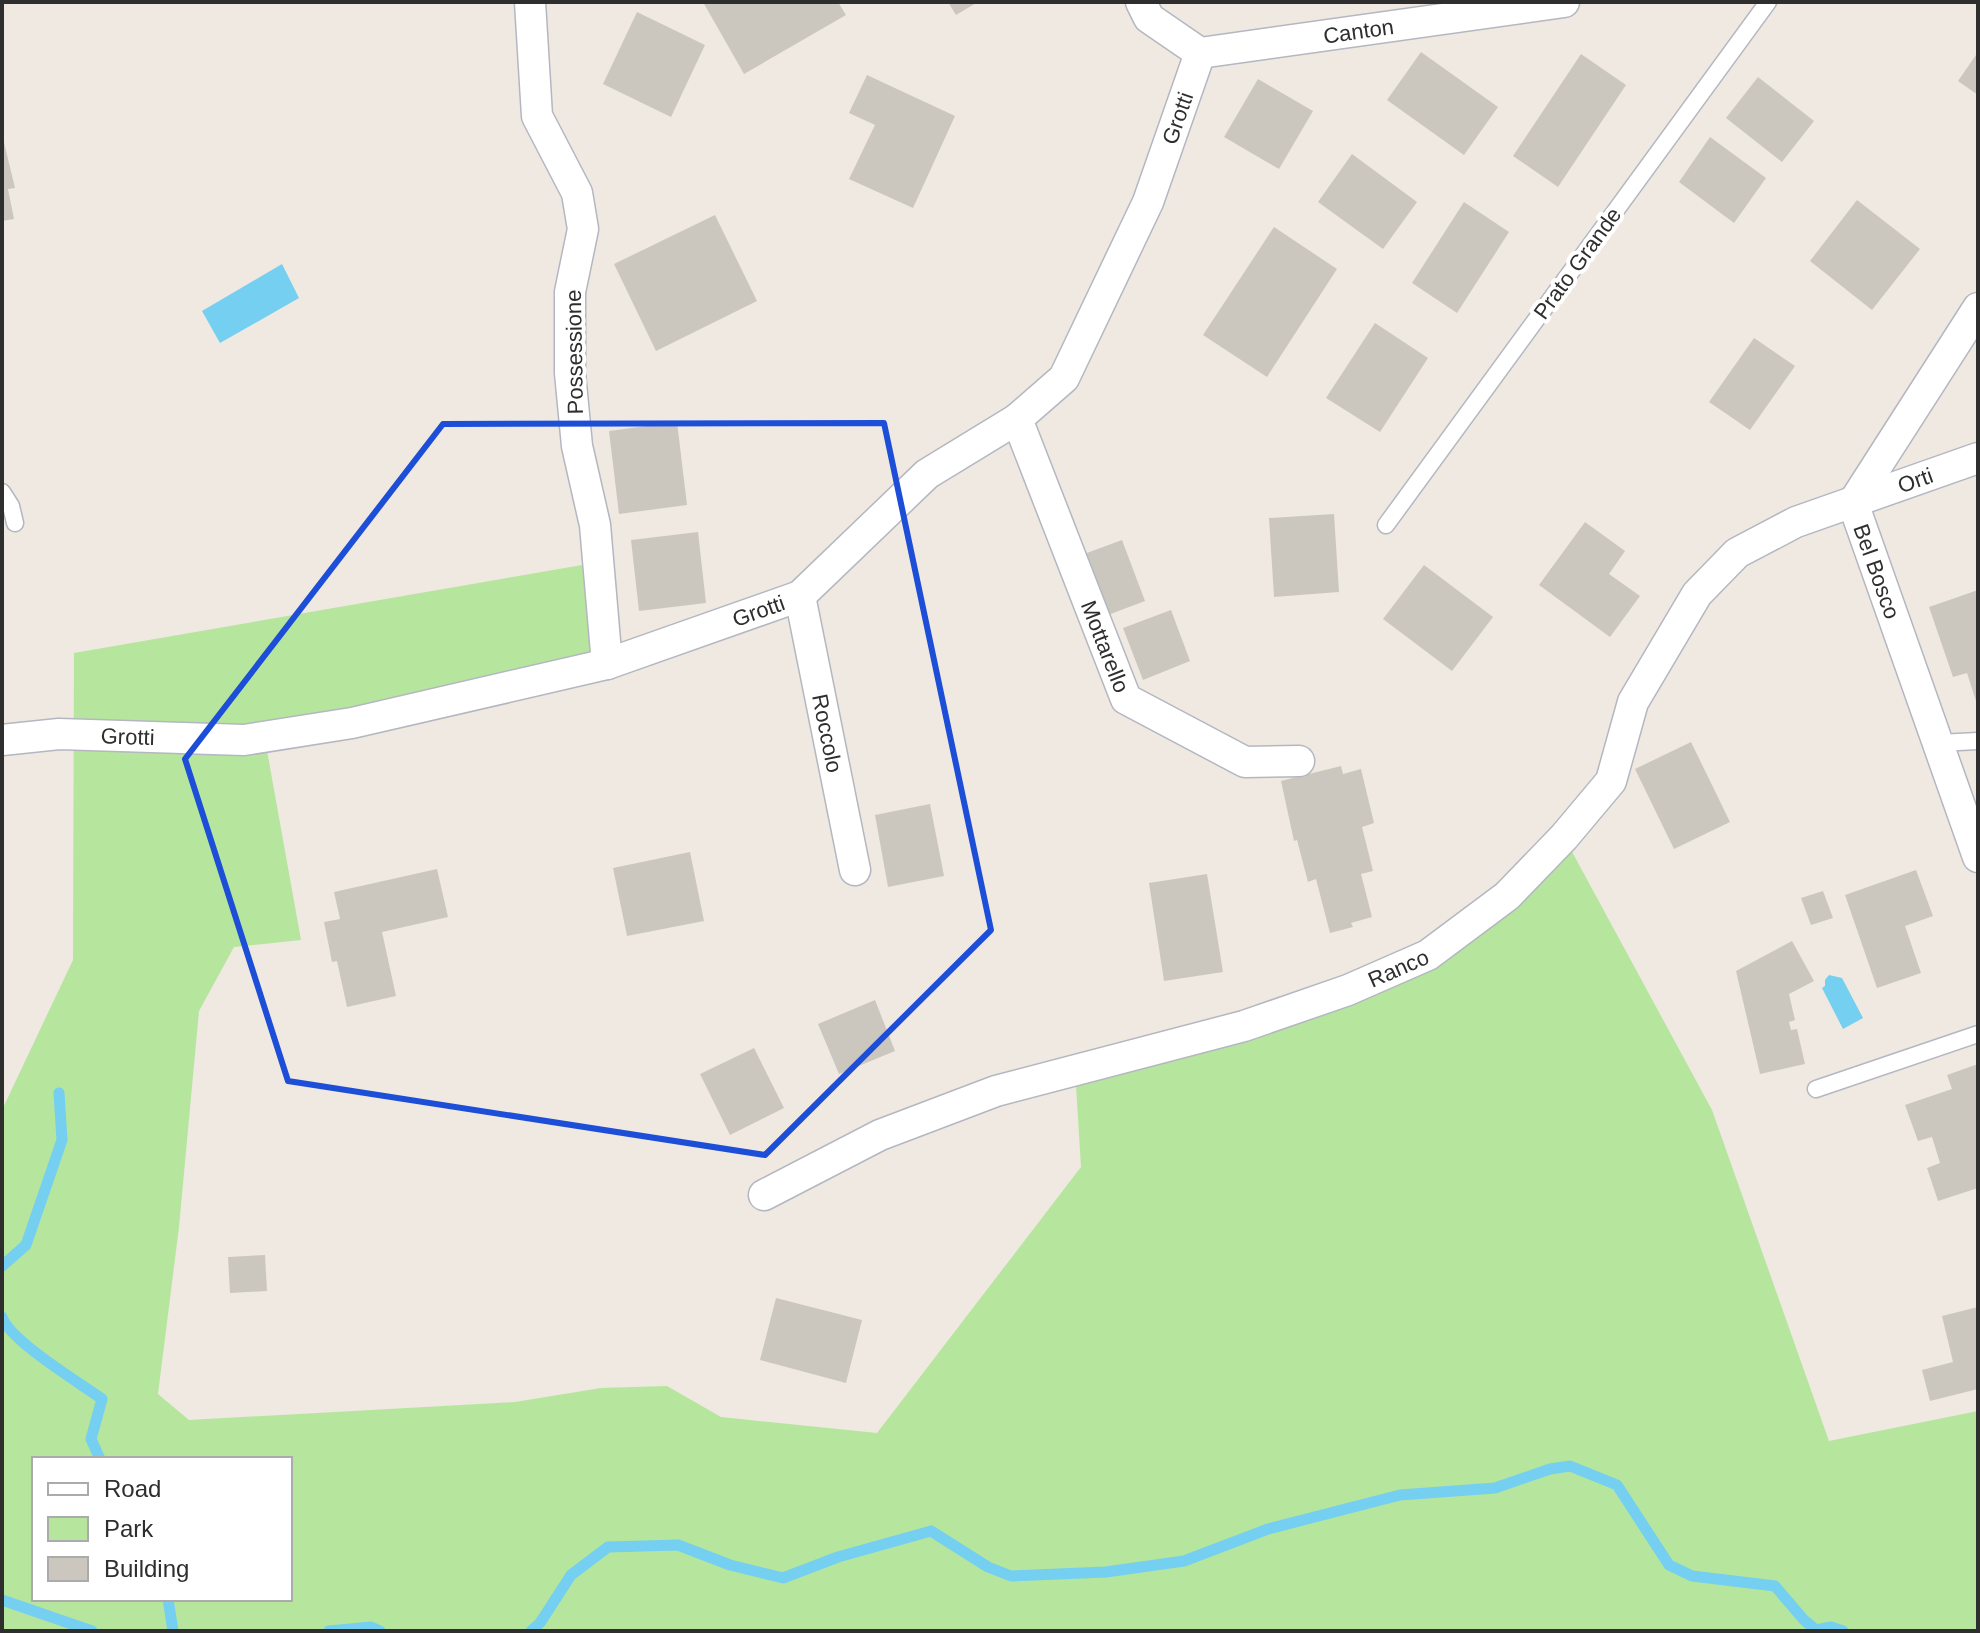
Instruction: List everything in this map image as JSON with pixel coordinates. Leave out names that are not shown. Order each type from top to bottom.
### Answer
[{"type":"street","name":"Possessione","points":[[530,2],[537,116],[577,193],[583,229],[570,292],[570,373],[577,446],[595,525],[607,664]]},
{"type":"street","points":[[1141,2],[1149,18],[1200,53]]},
{"type":"street","name":"Canton","points":[[1200,53],[1564,2]]},
{"type":"street","name":"Grotti","points":[[2,740],[59,734],[244,740],[352,723],[607,664],[800,596],[927,474],[1017,419],[1064,378],[1148,202],[1200,53]]},
{"type":"street","name":"Bel Bosco","points":[[1978,308],[1853,503],[1978,857]]},
{"type":"street","name":"Mottarello","points":[[1017,419],[1126,699],[1245,762],[1299,761]]},
{"type":"street","name":"Orti","points":[[1853,503],[1978,458]]},
{"type":"street","name":"Ranco","points":[[764,1195],[880,1135],[981,1096],[1244,1026],[1348,990],[1428,955],[1507,896],[1564,837],[1611,781],[1633,702],[1697,594],[1737,553],[1796,522],[1853,503]]},
{"type":"street","name":"Roccolo","points":[[800,596],[855,870]]},
{"type":"lane","name":"Prato Grande","points":[[1386,525],[1768,2]]},
{"type":"lane","points":[[2,492],[11,506],[15,523]]},
{"type":"lane","points":[[1939,743],[1978,741]]},
{"type":"lane","points":[[1816,1089],[1978,1034]]},
{"type":"highlighted area","points":[[884,423],[991,930],[765,1155],[288,1081],[185,759],[443,424]]},
{"type":"green space","points":[[588,564],[609,661],[266,745],[301,940],[234,947],[199,1011],[179,1227],[158,1394],[189,1420],[515,1402],[601,1388],[667,1386],[721,1417],[877,1433],[1081,1167],[1075,1069],[1428,955],[1564,837],[1712,1110],[1829,1441],[1978,1411],[1978,1631],[2,1631],[2,1110],[73,960],[74,653]]},
{"type":"water","points":[[282,264],[299,298],[220,343],[202,311]]},
{"type":"water","points":[[1829,975],[1842,978],[1863,1018],[1843,1029],[1822,988]]},
{"type":"building","points":[[703,2],[838,2],[846,15],[744,74]]},
{"type":"building","points":[[948,2],[978,2],[956,15]]},
{"type":"building","points":[[637,12],[705,45],[671,117],[603,84]]},
{"type":"building","points":[[1421,52],[1498,107],[1464,155],[1387,100]]},
{"type":"building","points":[[1978,52],[1978,95],[1958,81]]},
{"type":"building","points":[[1581,54],[1626,85],[1558,187],[1513,156]]},
{"type":"building","points":[[867,75],[955,116],[913,208],[849,179],[875,125],[849,113]]},
{"type":"building","points":[[1758,77],[1814,121],[1782,162],[1726,118]]},
{"type":"building","points":[[1258,79],[1313,111],[1279,169],[1224,137]]},
{"type":"building","points":[[2,134],[15,188],[8,189],[14,219],[2,221]]},
{"type":"building","points":[[1710,137],[1766,178],[1734,223],[1679,182]]},
{"type":"building","points":[[1352,154],[1417,202],[1383,249],[1318,202]]},
{"type":"building","points":[[1857,200],[1920,249],[1872,310],[1810,261]]},
{"type":"building","points":[[1464,202],[1509,232],[1457,313],[1412,283]]},
{"type":"building","points":[[715,215],[757,301],[656,351],[614,264]]},
{"type":"building","points":[[1274,227],[1337,269],[1267,377],[1203,335]]},
{"type":"building","points":[[1375,323],[1428,358],[1380,432],[1326,398]]},
{"type":"building","points":[[1754,338],[1795,366],[1750,430],[1709,402]]},
{"type":"building","points":[[677,422],[687,505],[619,514],[609,431]]},
{"type":"building","points":[[1334,514],[1339,592],[1274,597],[1269,518]]},
{"type":"building","points":[[1585,522],[1625,551],[1609,574],[1640,596],[1610,637],[1539,585]]},
{"type":"building","points":[[698,532],[706,603],[639,611],[631,540]]},
{"type":"building","points":[[1122,540],[1145,601],[1100,618],[1076,557]]},
{"type":"building","points":[[1424,565],[1493,617],[1452,671],[1383,619]]},
{"type":"building","points":[[1978,590],[1977,704],[1967,673],[1953,677],[1929,607]]},
{"type":"building","points":[[1171,610],[1190,661],[1143,680],[1123,628]]},
{"type":"building","points":[[1691,742],[1730,822],[1674,849],[1635,769]]},
{"type":"building","points":[[1341,766],[1343,774],[1361,769],[1374,823],[1362,827],[1373,871],[1361,874],[1372,917],[1351,923],[1353,927],[1330,933],[1316,879],[1308,882],[1297,840],[1294,841],[1281,781]]},
{"type":"building","points":[[930,804],[944,876],[888,887],[875,815]]},
{"type":"building","points":[[690,852],[704,921],[627,936],[613,868]]},
{"type":"building","points":[[437,869],[448,917],[382,932],[396,996],[347,1007],[337,961],[332,962],[324,922],[340,919],[334,892]]},
{"type":"building","points":[[1916,870],[1933,916],[1905,926],[1921,973],[1877,988],[1845,895]]},
{"type":"building","points":[[1207,874],[1223,972],[1164,981],[1149,883]]},
{"type":"building","points":[[1823,891],[1833,918],[1811,925],[1801,898]]},
{"type":"building","points":[[1792,941],[1814,981],[1789,994],[1795,1020],[1789,1022],[1791,1030],[1797,1029],[1805,1064],[1760,1074],[1736,971]]},
{"type":"building","points":[[875,1000],[895,1051],[839,1074],[818,1024]]},
{"type":"building","points":[[754,1048],[784,1108],[730,1135],[700,1074]]},
{"type":"building","points":[[1978,1064],[1978,1188],[1938,1201],[1927,1168],[1940,1163],[1932,1137],[1918,1141],[1905,1105],[1952,1089],[1947,1075]]},
{"type":"building","points":[[265,1255],[267,1291],[230,1293],[228,1257]]},
{"type":"building","points":[[776,1298],[862,1320],[846,1383],[760,1360]]},
{"type":"building","points":[[1978,1307],[1978,1389],[1930,1401],[1922,1370],[1953,1362],[1942,1316]]},
{"type":"waterway","points":[[2,1266],[26,1245],[62,1140],[59,1093]]},
{"type":"waterway","points":[[2,1317],[31,1349],[102,1399],[91,1439],[99,1457]]},
{"type":"waterway","points":[[531,1631],[540,1623],[571,1575],[608,1547],[678,1545],[730,1565],[783,1578],[838,1557],[931,1531],[988,1567],[1011,1576],[1106,1572],[1184,1561],[1268,1529],[1400,1495],[1495,1488],[1550,1469],[1570,1466],[1617,1485],[1669,1565],[1692,1576],[1775,1586],[1816,1630],[1831,1627],[1843,1631]]},
{"type":"waterway","points":[[2,1600],[92,1631]]},
{"type":"waterway","points":[[168,1601],[173,1631]]},
{"type":"waterway","points":[[329,1631],[371,1627],[380,1631]]}]
